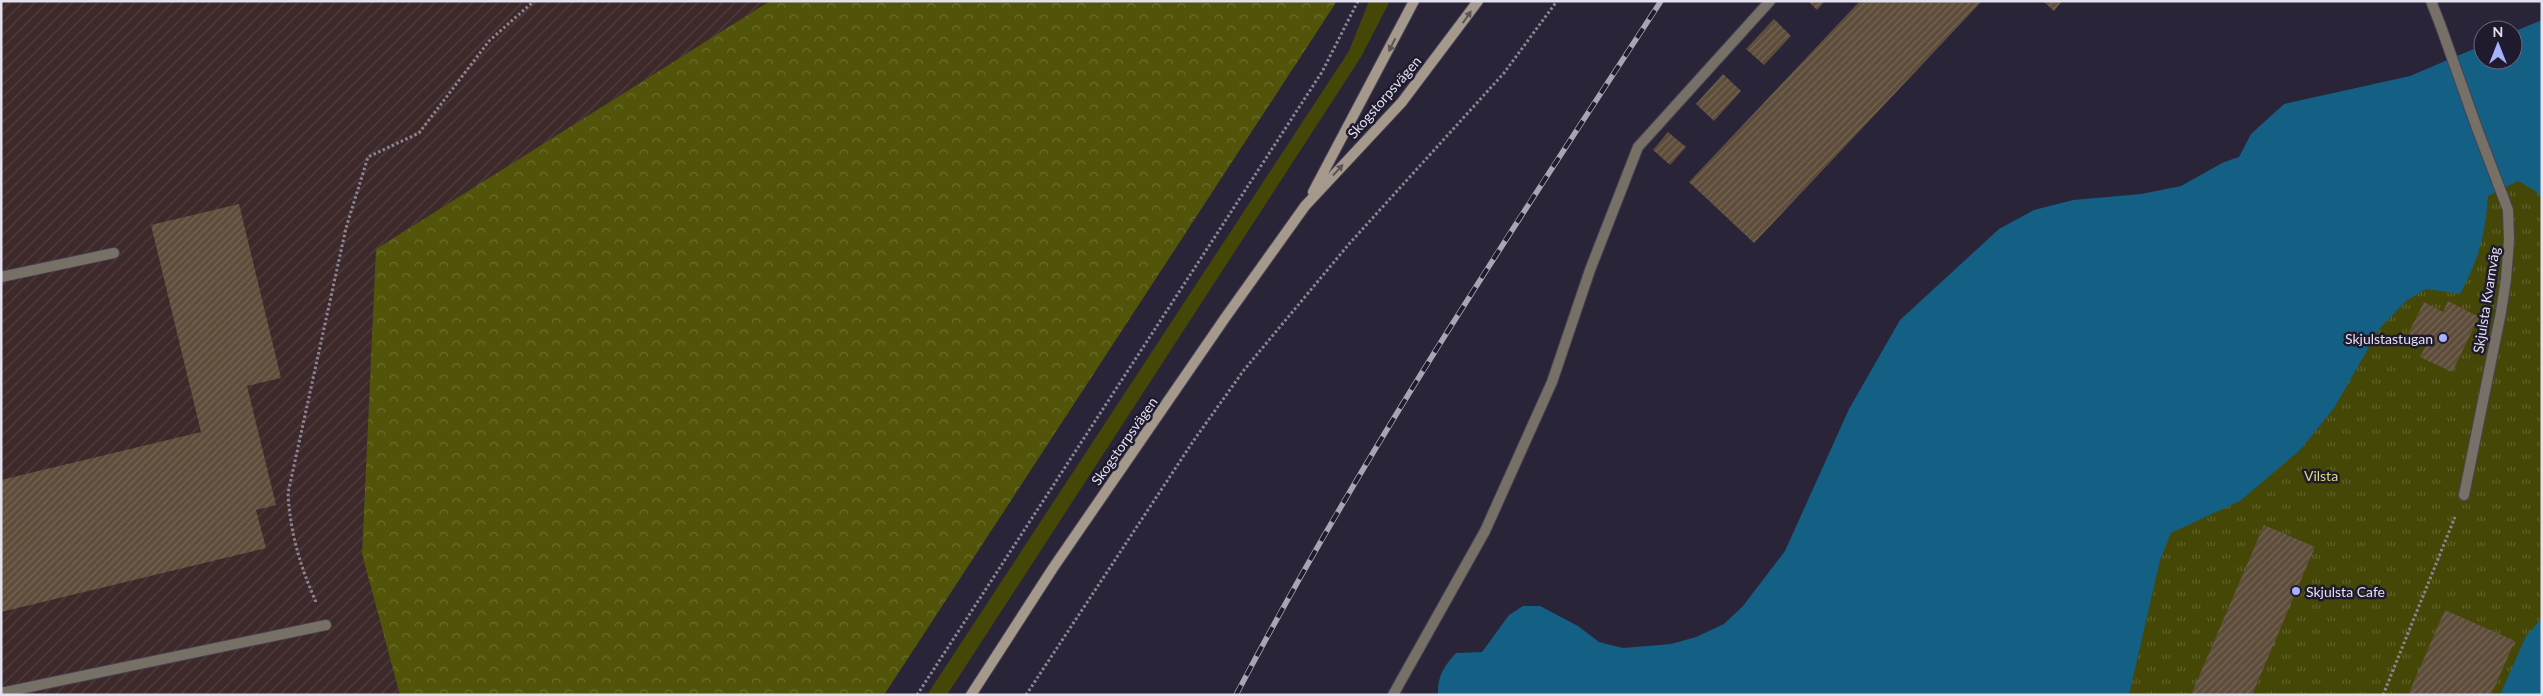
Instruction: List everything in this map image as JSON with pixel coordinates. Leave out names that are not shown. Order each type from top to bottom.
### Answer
[{"type":"main road","name":"Skogstorpsvägen","points":[[1305,206],[1414,1]]},
{"type":"main road","name":"Skogstorpsvägen","points":[[971,695],[1053,568],[1225,318],[1305,206],[1402,102],[1478,1]]},
{"type":"street","points":[[1393,695],[1485,531],[1548,390],[1590,270],[1638,147],[1770,1]]},
{"type":"street","name":"Skjulsta Kvarnväg","points":[[2431,1],[2508,210],[2506,278],[2501,312],[2464,494]]},
{"type":"street","points":[[1,277],[114,253]]},
{"type":"street","points":[[1,692],[326,625]]},
{"type":"path","points":[[326,625],[301,570],[290,525],[288,493],[346,228],[368,157],[419,133],[489,41],[534,1]]},
{"type":"path","points":[[917,695],[1322,72],[1358,1]]},
{"type":"path","points":[[1026,695],[1194,440],[1244,370],[1349,244],[1504,73],[1557,1]]},
{"type":"path","points":[[2383,695],[2464,494]]},
{"type":"shaded area","points":[[1,1],[770,1],[376,249],[362,554],[400,695],[1,695]]},
{"type":"green space","points":[[770,1],[1337,1],[884,695],[400,695],[362,554],[376,249]]},
{"type":"green space","points":[[1369,1],[1390,1],[1361,57],[947,695],[927,695],[1349,51]]},
{"type":"green space","name":"Vilsta","points":[[2542,100],[2542,695],[1840,695]]},
{"type":"water","points":[[2542,20],[2542,198],[2534,190],[2518,181],[2488,196],[2480,247],[2460,294],[2426,289],[2406,301],[2380,328],[2334,408],[2300,450],[2240,501],[2171,533],[2160,560],[2129,695],[1438,695],[1442,672],[1456,653],[1482,652],[1509,615],[1523,606],[1540,606],[1578,626],[1599,642],[1623,648],[1671,644],[1696,637],[1724,624],[1743,606],[1785,551],[1849,409],[1900,320],[1999,229],[2034,210],[2073,200],[2141,194],[2181,186],[2224,162],[2239,157],[2251,134],[2284,104],[2410,76],[2473,49],[2473,70],[2523,70],[2523,28]]},
{"type":"water","points":[[2542,618],[2542,695],[2500,695],[2526,636]]},
{"type":"building","points":[[1808,1],[1825,1],[1817,10]]},
{"type":"building","points":[[1860,1],[1982,1],[1754,243],[1689,182]]},
{"type":"building","points":[[2043,1],[2062,1],[2054,11]]},
{"type":"building","points":[[1774,19],[1791,36],[1764,65],[1746,49]]},
{"type":"building","points":[[1723,74],[1741,91],[1714,121],[1696,104]]},
{"type":"building","points":[[1668,132],[1686,147],[1670,165],[1653,150]]},
{"type":"building","points":[[239,204],[281,378],[247,386],[276,505],[256,510],[266,548],[1,612],[1,480],[201,432],[151,225]]},
{"type":"building","name":"Skjulstastugan","points":[[2448,301],[2479,317],[2452,372],[2420,357],[2427,343],[2408,334],[2424,302],[2443,312]]},
{"type":"building","points":[[2264,525],[2315,547],[2252,695],[2191,695]]},
{"type":"building","points":[[2445,610],[2515,641],[2491,695],[2408,695]]},
{"type":"railway","points":[[1236,695],[1335,517],[1440,343],[1661,1]]},
{"type":"place","name":"Skjulstastugan","points":[[2443,338]]},
{"type":"place","name":"Skjulsta Cafe","points":[[2296,591]]}]
